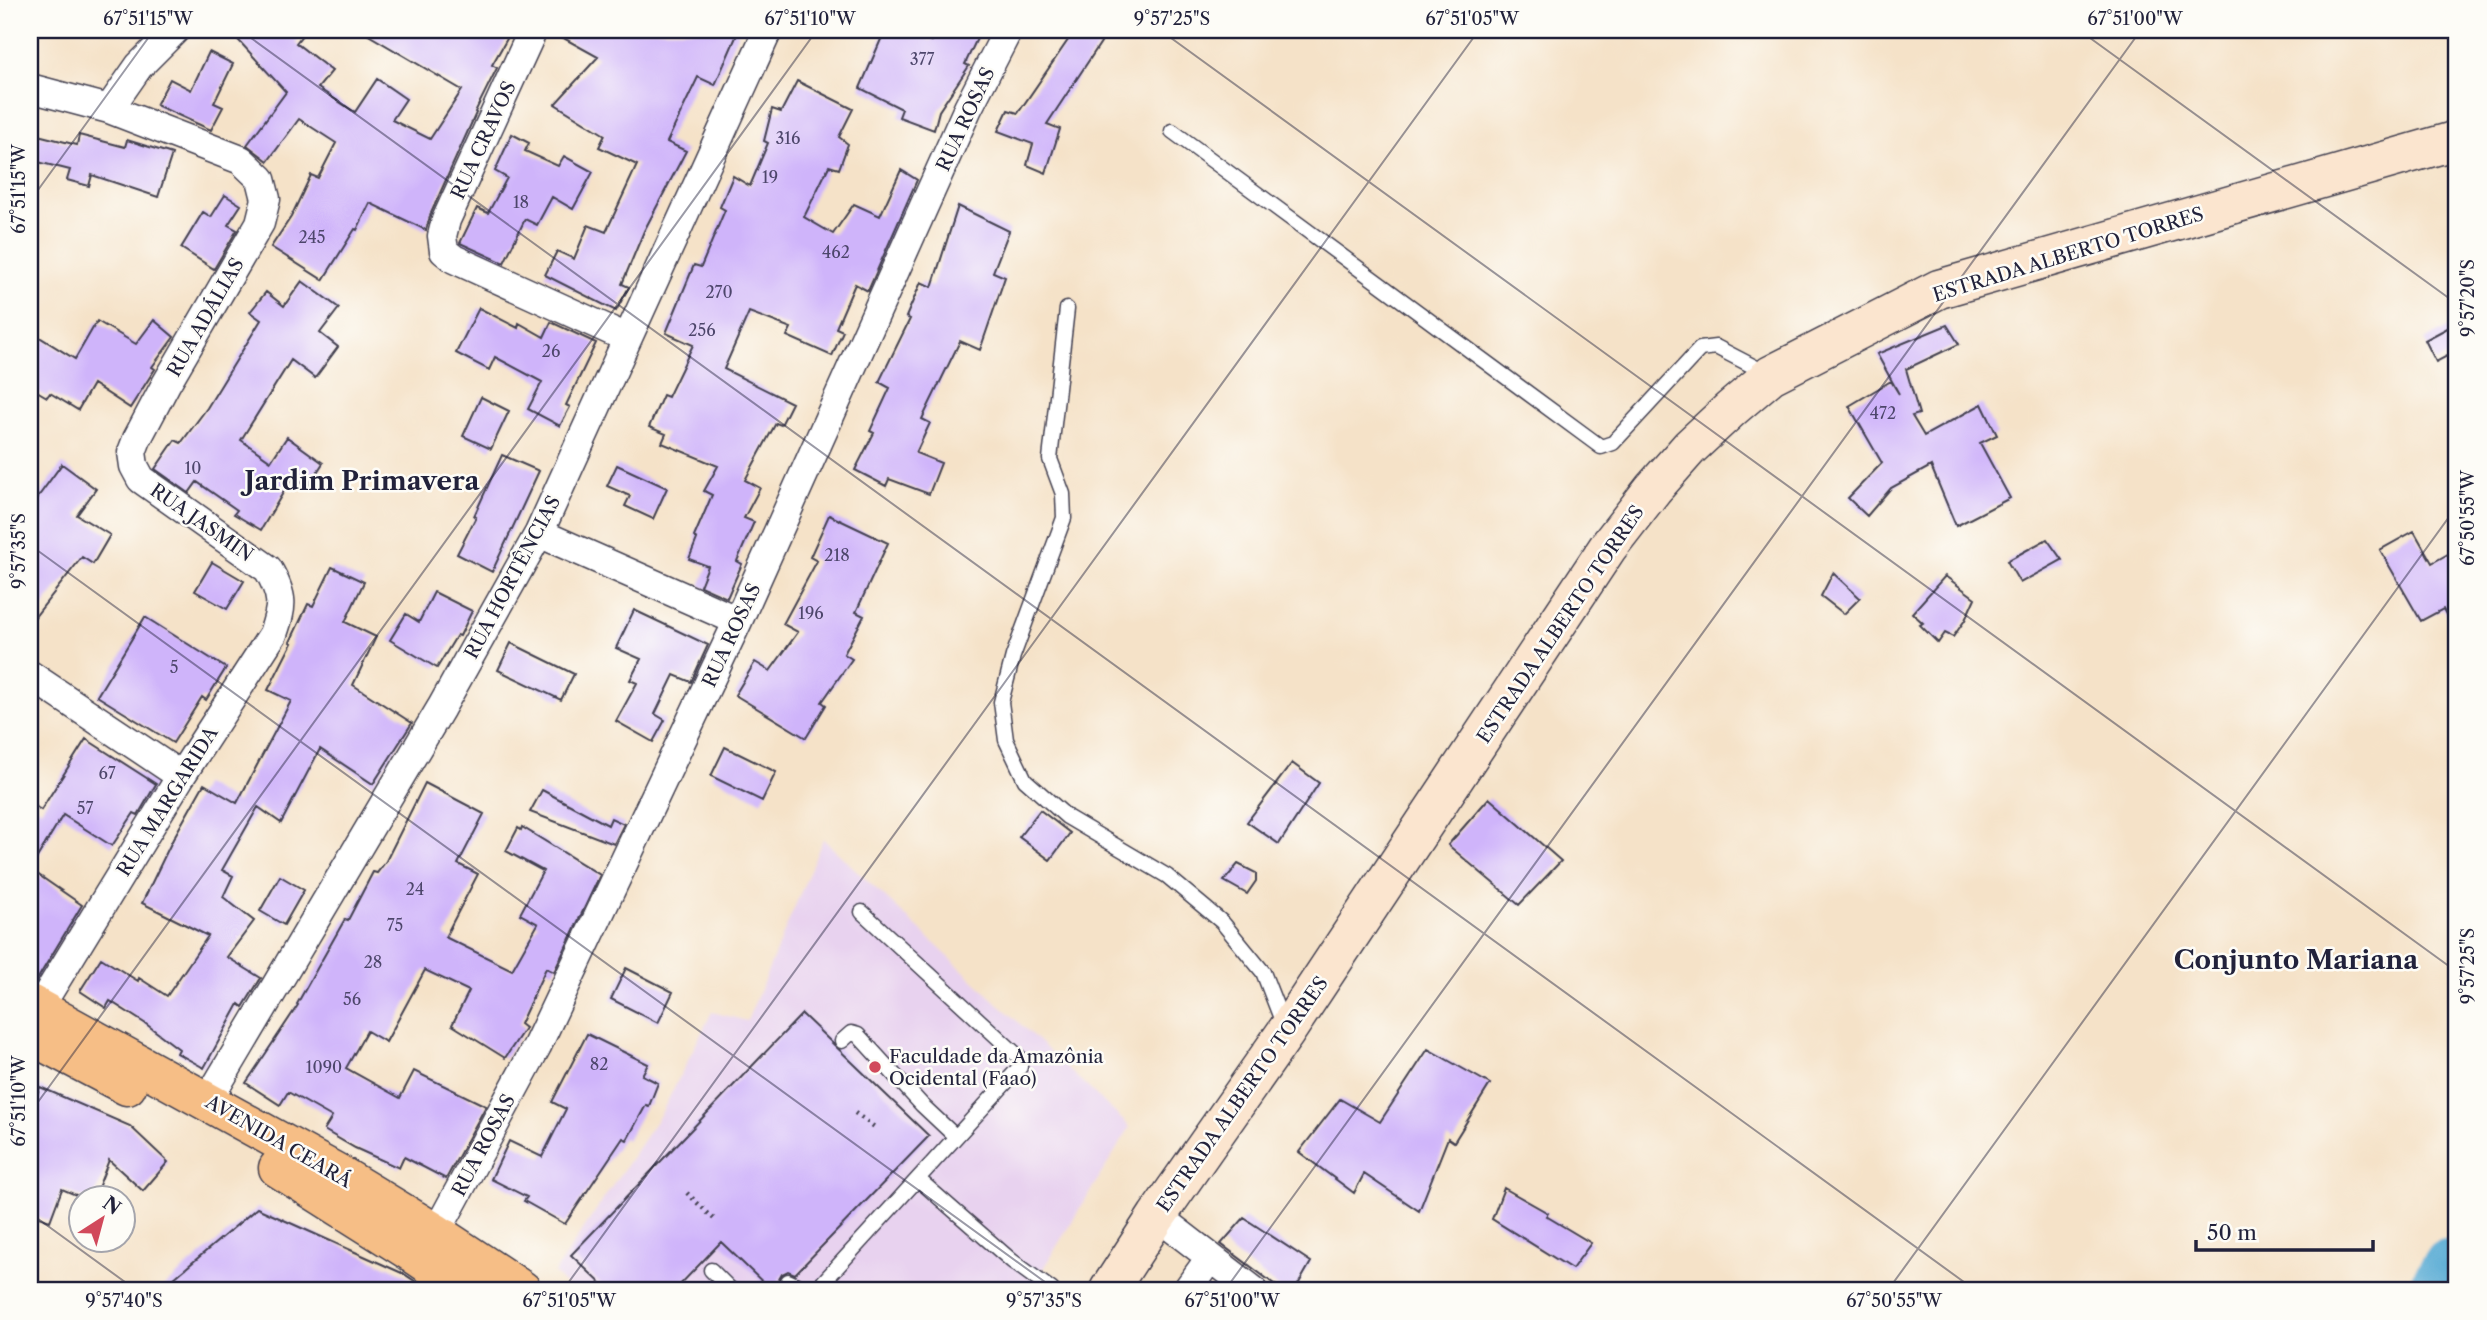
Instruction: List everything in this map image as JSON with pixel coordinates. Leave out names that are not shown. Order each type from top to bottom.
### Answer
[{"type":"main road","name":"AVENIDA CEARÁ","points":[[33,1028],[208,1100],[436,1233],[522,1290]]},
{"type":"main road","name":"AVENIDA CEARÁ","points":[[33,1028],[282,1170],[467,1290]]},
{"type":"street","points":[[30,88],[109,109],[139,66],[175,30]]},
{"type":"street","name":"RUA CRAVOS","points":[[533,30],[446,220],[442,236],[444,251],[454,259],[627,338]]},
{"type":"street","name":"RUA HORTÊNCIAS","points":[[208,1100],[441,708],[539,533],[768,30]]},
{"type":"street","name":"RUA ROSAS","points":[[436,1233],[537,1046],[738,621],[968,108],[1008,30]]},
{"type":"street","name":"RUA ADÁLIAS","points":[[109,109],[241,160],[261,179],[265,199],[260,223],[166,384],[132,452]]},
{"type":"street","name":"ESTRADA ALBERTO TORRES","points":[[1109,1290],[1157,1216],[1286,1031],[1608,547],[1690,447],[1731,409],[1771,375],[1939,289],[2457,140]]},
{"type":"street","name":"RUA JASMIN","points":[[132,452],[134,466],[141,479],[268,569],[279,589]]},
{"type":"street","points":[[539,533],[738,621]]},
{"type":"street","name":"RUA MARGARIDA","points":[[33,1028],[181,776],[272,634],[280,612],[279,589]]},
{"type":"street","points":[[30,675],[181,776]]},
{"type":"street","points":[[1157,1216],[1253,1290]]},
{"type":"street","points":[[1187,1290],[1210,1258]]},
{"type":"lane","points":[[1172,131],[1601,447],[1613,443],[1700,348],[1716,347],[1771,375]]},
{"type":"lane","points":[[1067,309],[1050,459],[1063,494],[1064,518],[1013,656],[1001,702],[1006,740],[1026,780],[1067,817],[1167,876],[1222,922],[1264,972],[1286,1031]]},
{"type":"lane","points":[[816,1290],[1020,1067],[1020,1058],[862,912]]},
{"type":"lane","points":[[842,1041],[851,1033],[858,1035],[922,1105],[956,1137]]},
{"type":"lane","points":[[918,1179],[1012,1261],[1052,1290]]},
{"type":"lane","points":[[711,1270],[731,1290]]},
{"type":"lane","points":[[788,1281],[807,1290]]},
{"type":"path","points":[[855,1113],[876,1128]]},
{"type":"path","points":[[687,1193],[714,1219]]},
{"type":"shaded area","name":"Faculdade da Amazônia Ocidental (Faao)","points":[[823,839],[1130,1127],[1030,1290],[571,1290],[554,1273],[662,1112],[712,1012],[747,1021]]},
{"type":"building","points":[[229,30],[306,30],[296,43],[332,71],[318,88],[355,112],[377,79],[406,99],[392,120],[430,139],[462,90],[360,30],[512,30],[492,65],[497,68],[475,112],[426,230],[370,203],[357,230],[355,229],[323,280],[271,247],[291,217],[311,175],[318,178],[336,143],[299,119],[268,161],[247,145],[286,92]]},
{"type":"building","points":[[549,30],[739,30],[715,85],[698,77],[667,142],[686,151],[644,231],[622,284],[629,287],[616,311],[545,275],[557,251],[574,259],[588,225],[606,232],[637,165],[599,147],[605,135],[555,104],[598,57]]},
{"type":"building","points":[[885,30],[913,30],[931,41],[937,30],[981,30],[965,64],[969,66],[939,111],[934,130],[899,117],[902,109],[860,88]]},
{"type":"building","points":[[1075,30],[1109,30],[1047,124],[1060,129],[1046,173],[1027,165],[1033,144],[998,131],[1008,110],[1018,113]]},
{"type":"building","points":[[209,52],[233,64],[214,103],[223,107],[211,130],[156,105],[170,79],[191,90]]},
{"type":"building","points":[[797,81],[853,109],[839,137],[848,144],[839,169],[829,166],[804,217],[833,234],[854,204],[880,216],[901,170],[917,180],[868,291],[855,284],[836,328],[843,331],[832,356],[787,336],[791,328],[749,312],[724,369],[792,403],[781,425],[776,423],[745,480],[760,488],[744,518],[754,522],[737,561],[742,564],[727,598],[700,586],[708,566],[689,559],[697,539],[694,537],[712,495],[704,491],[718,466],[662,443],[666,434],[649,427],[663,395],[668,397],[693,345],[666,333],[694,265],[701,267],[725,210],[720,207],[733,176],[750,186],[768,143],[764,141],[772,109],[781,112]]},
{"type":"building","points":[[30,133],[77,145],[79,135],[125,147],[127,140],[172,154],[158,197],[92,175],[89,186],[67,180],[70,170],[30,160]]},
{"type":"building","points":[[512,134],[529,143],[525,151],[558,166],[564,156],[593,172],[573,209],[552,197],[537,225],[525,219],[504,263],[460,243],[477,208],[488,213],[507,178],[495,171]]},
{"type":"building","points":[[225,195],[241,205],[228,225],[237,230],[214,269],[181,248],[203,212],[211,217]]},
{"type":"building","points":[[958,206],[1009,231],[993,272],[1005,277],[980,350],[960,341],[922,419],[930,423],[916,453],[941,463],[929,494],[889,479],[886,486],[855,470],[874,433],[870,431],[890,388],[879,382],[910,319],[906,317],[921,282],[932,287]]},
{"type":"building","points":[[302,281],[339,308],[320,333],[338,347],[315,378],[291,360],[241,440],[271,461],[287,437],[323,463],[308,486],[293,476],[261,530],[234,514],[237,510],[197,482],[189,493],[155,469],[175,440],[181,443],[207,408],[261,320],[250,312],[266,292],[284,306]]},
{"type":"building","points":[[479,308],[518,328],[519,323],[544,337],[551,322],[596,343],[566,405],[570,407],[560,426],[528,409],[542,382],[495,357],[489,370],[456,353]]},
{"type":"building","points":[[154,320],[174,337],[152,367],[155,369],[130,408],[93,384],[78,410],[50,393],[47,397],[30,387],[30,345],[36,335],[75,359],[97,321],[136,344]]},
{"type":"building","points":[[2457,323],[2457,351],[2436,362],[2425,340]]},
{"type":"building","points":[[1947,325],[1959,344],[1906,369],[1919,414],[1912,416],[1924,436],[1982,404],[1997,435],[1980,443],[2010,498],[1956,526],[1931,466],[1891,488],[1867,516],[1848,498],[1882,463],[1849,406],[1891,381],[1899,394],[1877,354]]},
{"type":"building","points":[[481,397],[509,411],[491,449],[463,436]]},
{"type":"building","points":[[502,455],[539,471],[492,572],[457,554]]},
{"type":"building","points":[[62,464],[96,489],[77,515],[110,535],[93,564],[82,557],[30,623],[30,508]]},
{"type":"building","points":[[617,465],[667,488],[653,519],[625,506],[630,496],[607,486]]},
{"type":"building","points":[[829,515],[888,543],[856,612],[864,616],[844,654],[852,659],[822,702],[826,705],[806,738],[735,695],[755,662],[770,671],[798,632],[783,624],[817,561],[810,557]]},
{"type":"building","points":[[2414,531],[2432,563],[2457,549],[2457,634],[2443,609],[2421,621],[2380,550]]},
{"type":"building","points":[[2047,539],[2062,560],[2020,583],[2007,561]]},
{"type":"building","points":[[212,562],[244,581],[227,609],[195,591]]},
{"type":"building","points":[[332,567],[364,582],[345,622],[376,637],[353,685],[412,723],[373,784],[320,749],[281,823],[258,807],[222,870],[233,876],[223,897],[254,921],[227,957],[261,978],[243,1007],[239,1004],[204,1068],[177,1053],[179,1049],[110,1001],[106,1008],[80,991],[101,958],[167,996],[208,936],[142,903],[204,784],[237,803],[291,701],[268,690],[308,604],[313,606]]},
{"type":"building","points":[[1833,573],[1860,598],[1844,614],[1821,596]]},
{"type":"building","points":[[1945,576],[1975,598],[1953,637],[1945,633],[1938,643],[1912,613]]},
{"type":"building","points":[[434,592],[472,611],[460,636],[457,635],[437,668],[390,640],[406,614],[419,622]]},
{"type":"building","points":[[634,610],[708,645],[691,682],[674,675],[655,714],[665,720],[653,742],[616,721],[637,683],[630,680],[641,659],[616,648]]},
{"type":"building","points":[[145,617],[226,668],[206,700],[202,697],[173,743],[97,696]]},
{"type":"building","points":[[511,643],[574,674],[561,700],[498,670]]},
{"type":"building","points":[[86,739],[156,784],[138,815],[134,813],[112,846],[63,815],[30,869],[30,803],[41,810]]},
{"type":"building","points":[[725,747],[776,772],[762,801],[711,776]]},
{"type":"building","points":[[1292,763],[1319,783],[1279,844],[1247,822]]},
{"type":"building","points":[[425,783],[484,814],[458,864],[478,874],[445,937],[512,970],[538,924],[520,914],[543,871],[506,851],[518,828],[521,830],[522,827],[600,875],[554,972],[546,968],[520,1024],[525,1028],[505,1058],[452,1025],[469,991],[425,970],[386,1042],[367,1031],[346,1068],[400,1098],[414,1071],[486,1106],[446,1179],[404,1157],[399,1168],[355,1148],[324,1130],[332,1117],[288,1092],[280,1105],[246,1083],[298,1005],[373,872],[377,873],[386,861]]},
{"type":"building","points":[[542,790],[608,825],[611,818],[624,824],[614,844],[530,812]]},
{"type":"building","points":[[1489,798],[1561,861],[1519,905],[1448,845]]},
{"type":"building","points":[[1040,810],[1070,833],[1050,860],[1019,837]]},
{"type":"building","points":[[1238,864],[1256,873],[1256,881],[1247,894],[1224,881]]},
{"type":"building","points":[[30,869],[82,905],[35,983],[30,982]]},
{"type":"building","points":[[280,876],[304,890],[284,925],[260,911]]},
{"type":"building","points":[[626,968],[673,992],[658,1023],[611,999]]},
{"type":"building","points":[[802,1014],[929,1136],[795,1274],[788,1271],[782,1274],[778,1281],[782,1288],[780,1290],[771,1290],[721,1242],[675,1290],[608,1290],[571,1255]]},
{"type":"building","points":[[587,1034],[648,1064],[642,1075],[658,1083],[649,1106],[646,1105],[627,1140],[623,1138],[565,1224],[524,1201],[527,1197],[491,1179],[509,1141],[542,1157],[566,1109],[552,1102]]},
{"type":"building","points":[[1428,1049],[1490,1084],[1454,1142],[1448,1138],[1419,1211],[1364,1174],[1354,1193],[1299,1152],[1340,1099],[1380,1122]]},
{"type":"building","points":[[40,1087],[130,1126],[168,1162],[143,1191],[109,1160],[100,1184],[66,1184],[66,1191],[62,1189],[50,1221],[30,1214],[30,1110]]},
{"type":"building","points":[[1504,1188],[1548,1213],[1546,1216],[1591,1243],[1572,1269],[1492,1219]]},
{"type":"building","points":[[257,1208],[404,1274],[428,1290],[160,1290]]},
{"type":"building","points":[[1244,1218],[1311,1262],[1295,1290],[1282,1290],[1221,1244]]},
{"type":"waterway","points":[[2427,1290],[2446,1260],[2457,1262]]},
{"type":"place","name":"Faculdade da Amazônia Ocidental (Faao)","points":[[875,1067]]},
{"type":"district","name":"Jardim Primavera","points":[[362,481]]},
{"type":"district","name":"Conjunto Mariana","points":[[2296,960]]}]
